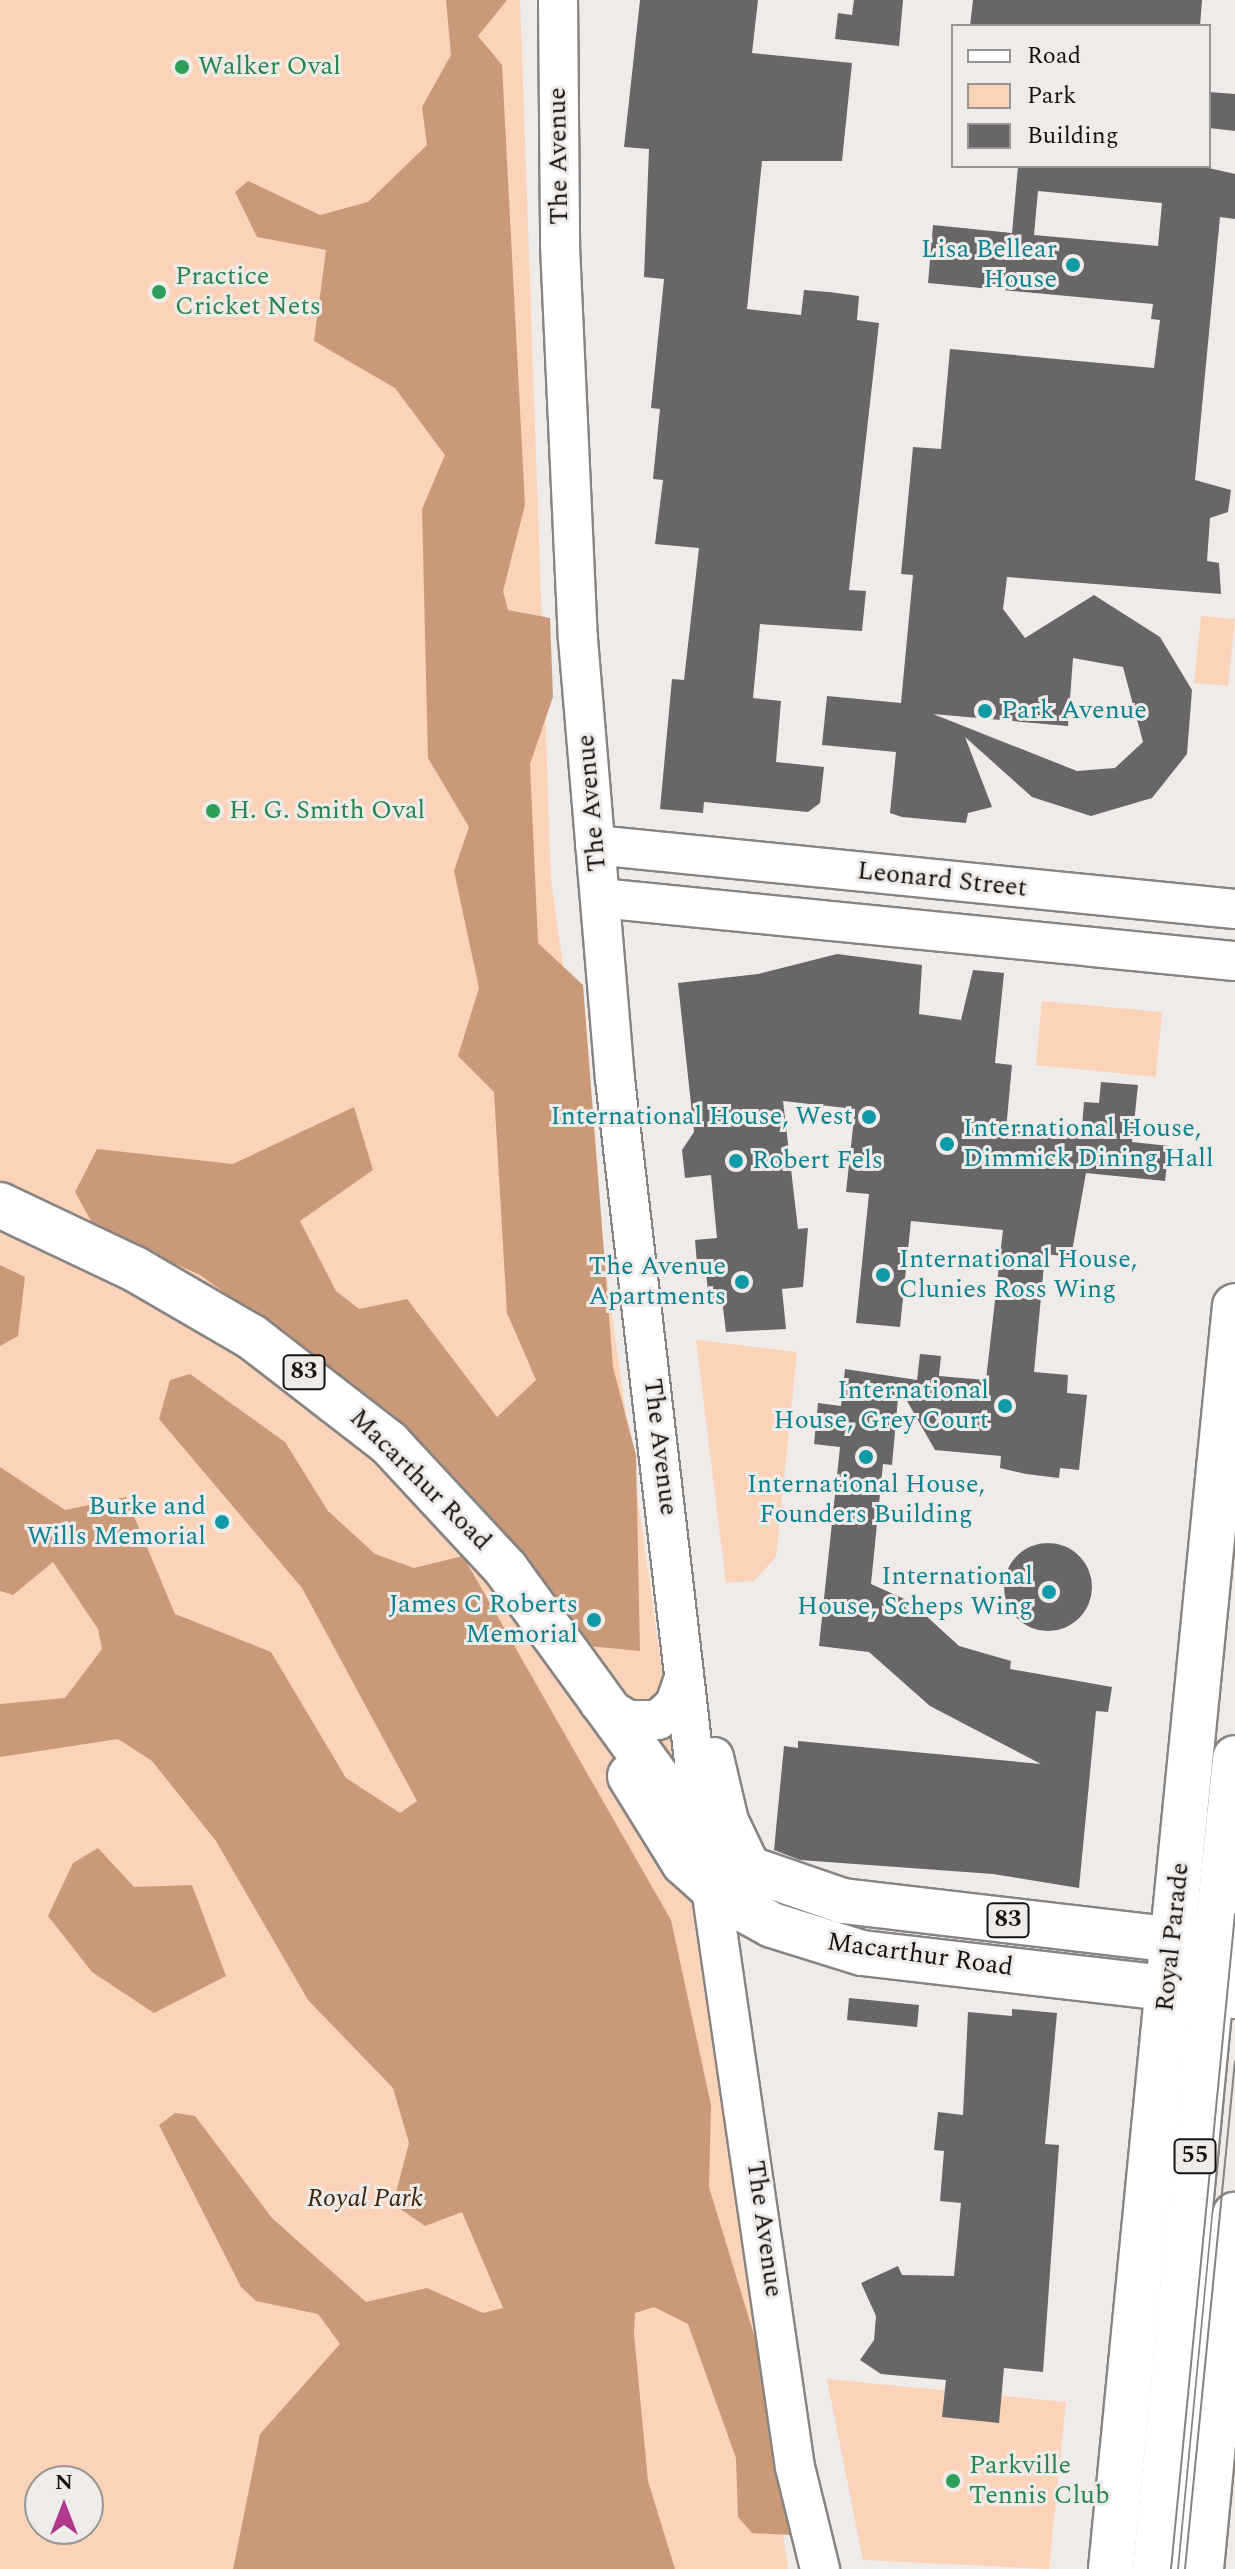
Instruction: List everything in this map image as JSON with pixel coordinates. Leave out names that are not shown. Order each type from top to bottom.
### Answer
[{"type":"main road","name":"Macarthur Road","points":[[0,1205],[177,1293],[341,1401],[471,1525],[593,1695],[702,1830],[753,1870],[843,1901],[1226,1946]]},
{"type":"main road","name":"Royal Parade","points":[[1155,2569],[1157,2319],[1168,1985],[1222,1561],[1235,1306]]},
{"type":"main road","name":"Macarthur Road","points":[[593,1695],[658,1829],[711,1888],[772,1925],[862,1953],[1223,1993]]},
{"type":"main road","name":"Royal Parade","points":[[1111,2569],[1157,2319],[1223,1993],[1235,1758]]},
{"type":"main road","points":[[702,1830],[711,1888]]},
{"type":"main road","points":[[772,1925],[843,1901]]},
{"type":"main road","points":[[1201,2569],[1235,2215]]},
{"type":"street","name":"The Avenue","points":[[558,0],[569,483],[595,845],[680,1602],[684,1678],[702,1830]]},
{"type":"street","name":"Leonard Street","points":[[595,845],[1235,909]]},
{"type":"street","points":[[683,906],[688,854]]},
{"type":"street","name":"Leonard Street","points":[[600,898],[1235,961]]},
{"type":"street","points":[[1191,958],[1196,905]]},
{"type":"street","name":"The Avenue","points":[[680,1602],[729,1821],[753,1870]]},
{"type":"street","points":[[593,1695],[629,1720],[658,1720],[672,1708],[684,1678]]},
{"type":"street","name":"The Avenue","points":[[711,1888],[795,2467],[820,2569]]},
{"type":"street","points":[[730,2009],[744,1949],[772,1925]]},
{"type":"green space","name":"Royal Park","points":[[0,0],[520,0],[551,880],[788,2569],[0,2569]]},
{"type":"green space","points":[[1201,616],[1235,619],[1228,686],[1194,683]]},
{"type":"green space","points":[[1042,1001],[1162,1012],[1156,1077],[1036,1065]]},
{"type":"green space","points":[[696,1340],[797,1352],[776,1557],[754,1581],[726,1583]]},
{"type":"green space","name":"Parkville Tennis Club","points":[[827,2379],[1066,2402],[1049,2569],[863,2560]]},
{"type":"shaded area","points":[[446,0],[507,0],[478,36],[502,65],[525,505],[503,591],[508,610],[550,618],[553,697],[530,764],[538,943],[583,985],[613,1367],[636,1455],[640,1651],[588,1646],[390,1412],[200,1275],[95,1228],[75,1192],[97,1149],[233,1164],[354,1107],[373,1170],[300,1221],[336,1291],[359,1309],[407,1299],[497,1417],[536,1380],[507,1313],[494,1092],[458,1056],[479,988],[454,871],[469,827],[428,758],[422,509],[445,455],[395,388],[314,341],[326,250],[257,237],[235,192],[248,181],[320,215],[368,202],[427,145],[422,107],[451,55]]},
{"type":"shaded area","points":[[0,1265],[25,1277],[18,1336],[0,1346]]},
{"type":"shaded area","points":[[190,1374],[285,1442],[328,1511],[375,1554],[414,1568],[463,1556],[671,1920],[711,2105],[709,2187],[762,2361],[790,2535],[752,2533],[738,2517],[736,2458],[688,2324],[654,2307],[635,2313],[634,2333],[648,2481],[675,2569],[233,2569],[260,2434],[340,2344],[318,2314],[256,2301],[241,2287],[159,2125],[175,2113],[195,2116],[272,2218],[366,2302],[427,2288],[483,2313],[503,2308],[462,2212],[425,2226],[393,2204],[409,2143],[393,2088],[308,2000],[216,1841],[152,1761],[118,1739],[0,1757],[0,1704],[65,1698],[102,1649],[98,1629],[53,1562],[13,1595],[0,1591],[0,1467],[65,1510],[126,1497],[175,1614],[271,1652],[346,1778],[400,1813],[417,1801],[302,1588],[159,1419],[170,1380]]},
{"type":"shaded area","points":[[98,1848],[134,1887],[192,1885],[226,1976],[154,2013],[92,1972],[48,1916],[73,1863]]},
{"type":"building","points":[[640,0],[758,0],[752,53],[852,63],[842,161],[762,161],[747,309],[801,315],[804,290],[829,292],[859,296],[857,320],[879,323],[849,590],[866,591],[862,631],[760,624],[753,698],[781,701],[776,762],[824,767],[820,803],[808,812],[704,802],[703,813],[660,809],[672,679],[684,680],[699,548],[655,544],[663,480],[653,479],[660,409],[651,408],[664,279],[644,277],[649,149],[624,147]]},
{"type":"building","points":[[854,0],[903,0],[899,46],[835,39],[838,13],[852,15]]},
{"type":"building","points":[[973,0],[1202,0],[1200,24],[970,24]]},
{"type":"building","points":[[1211,92],[1235,94],[1235,131],[1211,128]]},
{"type":"building","points":[[1018,168],[1209,168],[1235,174],[1235,219],[1220,217],[1195,480],[1231,490],[1228,512],[1210,518],[1207,561],[1219,563],[1221,594],[1007,577],[1003,609],[1025,638],[1094,595],[1160,637],[1192,690],[1187,754],[1152,798],[1091,816],[1032,797],[965,737],[992,807],[968,813],[966,823],[902,817],[890,813],[896,752],[822,745],[827,696],[901,703],[913,575],[901,574],[913,447],[941,449],[950,349],[1154,368],[1160,320],[1151,319],[1153,304],[928,283],[933,225],[1012,233]],"holes":[[[1038,191],[1162,203],[1158,246],[1034,235]],[[1073,658],[1123,667],[1143,742],[1115,768],[1077,771],[933,714],[1068,726]]]},
{"type":"building","points":[[837,954],[922,965],[919,1014],[961,1020],[973,970],[1004,973],[995,1063],[1012,1065],[1006,1130],[1081,1138],[1084,1102],[1099,1103],[1101,1082],[1138,1085],[1132,1142],[1169,1146],[1165,1181],[1086,1173],[1071,1257],[1045,1254],[1034,1372],[1068,1375],[1067,1393],[1087,1395],[1079,1470],[1060,1468],[1059,1478],[1026,1474],[1000,1468],[1001,1456],[935,1450],[899,1387],[892,1465],[883,1464],[871,1584],[911,1602],[959,1646],[1011,1661],[1010,1669],[1112,1687],[1108,1712],[1096,1711],[1079,1888],[993,1874],[800,1860],[774,1850],[784,1746],[798,1748],[798,1741],[1041,1764],[930,1706],[869,1652],[819,1646],[840,1447],[814,1444],[818,1403],[841,1406],[845,1369],[917,1380],[920,1354],[941,1356],[939,1376],[986,1380],[1003,1230],[911,1221],[900,1327],[856,1323],[869,1194],[846,1192],[855,1109],[783,1101],[798,1229],[808,1228],[803,1287],[782,1289],[786,1329],[726,1332],[722,1300],[709,1301],[705,1263],[697,1264],[695,1240],[717,1238],[711,1175],[685,1178],[682,1150],[694,1132],[678,983],[758,974]]},
{"type":"building","name":"International House, Scheps Wing","points":[[1048,1543],[1065,1547],[1079,1556],[1088,1570],[1092,1587],[1088,1604],[1079,1618],[1065,1627],[1048,1631],[1031,1627],[1017,1618],[1008,1604],[1004,1587],[1008,1570],[1017,1556],[1031,1547]]},
{"type":"building","points":[[849,1998],[919,2005],[917,2027],[847,2020]]},
{"type":"building","points":[[1012,2009],[1057,2013],[1045,2144],[1059,2145],[1043,2372],[1004,2368],[999,2423],[942,2417],[946,2380],[881,2374],[860,2360],[874,2340],[876,2316],[861,2283],[898,2266],[902,2275],[954,2276],[961,2203],[940,2201],[944,2151],[934,2150],[938,2112],[963,2115],[968,2012],[1012,2016]]},
{"type":"tram line","points":[[1171,2569],[1235,1914]]},
{"type":"tram line","points":[[1185,2569],[1235,2061]]},
{"type":"place","name":"Walker Oval","points":[[182,67]]},
{"type":"place","name":"Lisa Bellear House","points":[[1073,265]]},
{"type":"place","name":"Practice Cricket Nets","points":[[159,292]]},
{"type":"place","name":"Park Avenue","points":[[985,711]]},
{"type":"place","name":"H. G. Smith Oval","points":[[213,811]]},
{"type":"place","name":"International House, West","points":[[869,1117]]},
{"type":"place","name":"International House, Dimmick Dining Hall","points":[[947,1144]]},
{"type":"place","name":"Robert Fels","points":[[736,1161]]},
{"type":"place","name":"International House, Clunies Ross Wing","points":[[883,1275]]},
{"type":"place","name":"The Avenue Apartments","points":[[742,1282]]},
{"type":"place","name":"International House, Grey Court","points":[[1005,1406]]},
{"type":"place","name":"International House, Founders Building","points":[[866,1457]]},
{"type":"place","name":"Burke and Wills Memorial","points":[[222,1522]]},
{"type":"place","name":"International House, Scheps Wing","points":[[1049,1592]]},
{"type":"place","name":"James C Roberts Memorial","points":[[594,1620]]},
{"type":"place","name":"Parkville Tennis Club","points":[[953,2481]]}]
